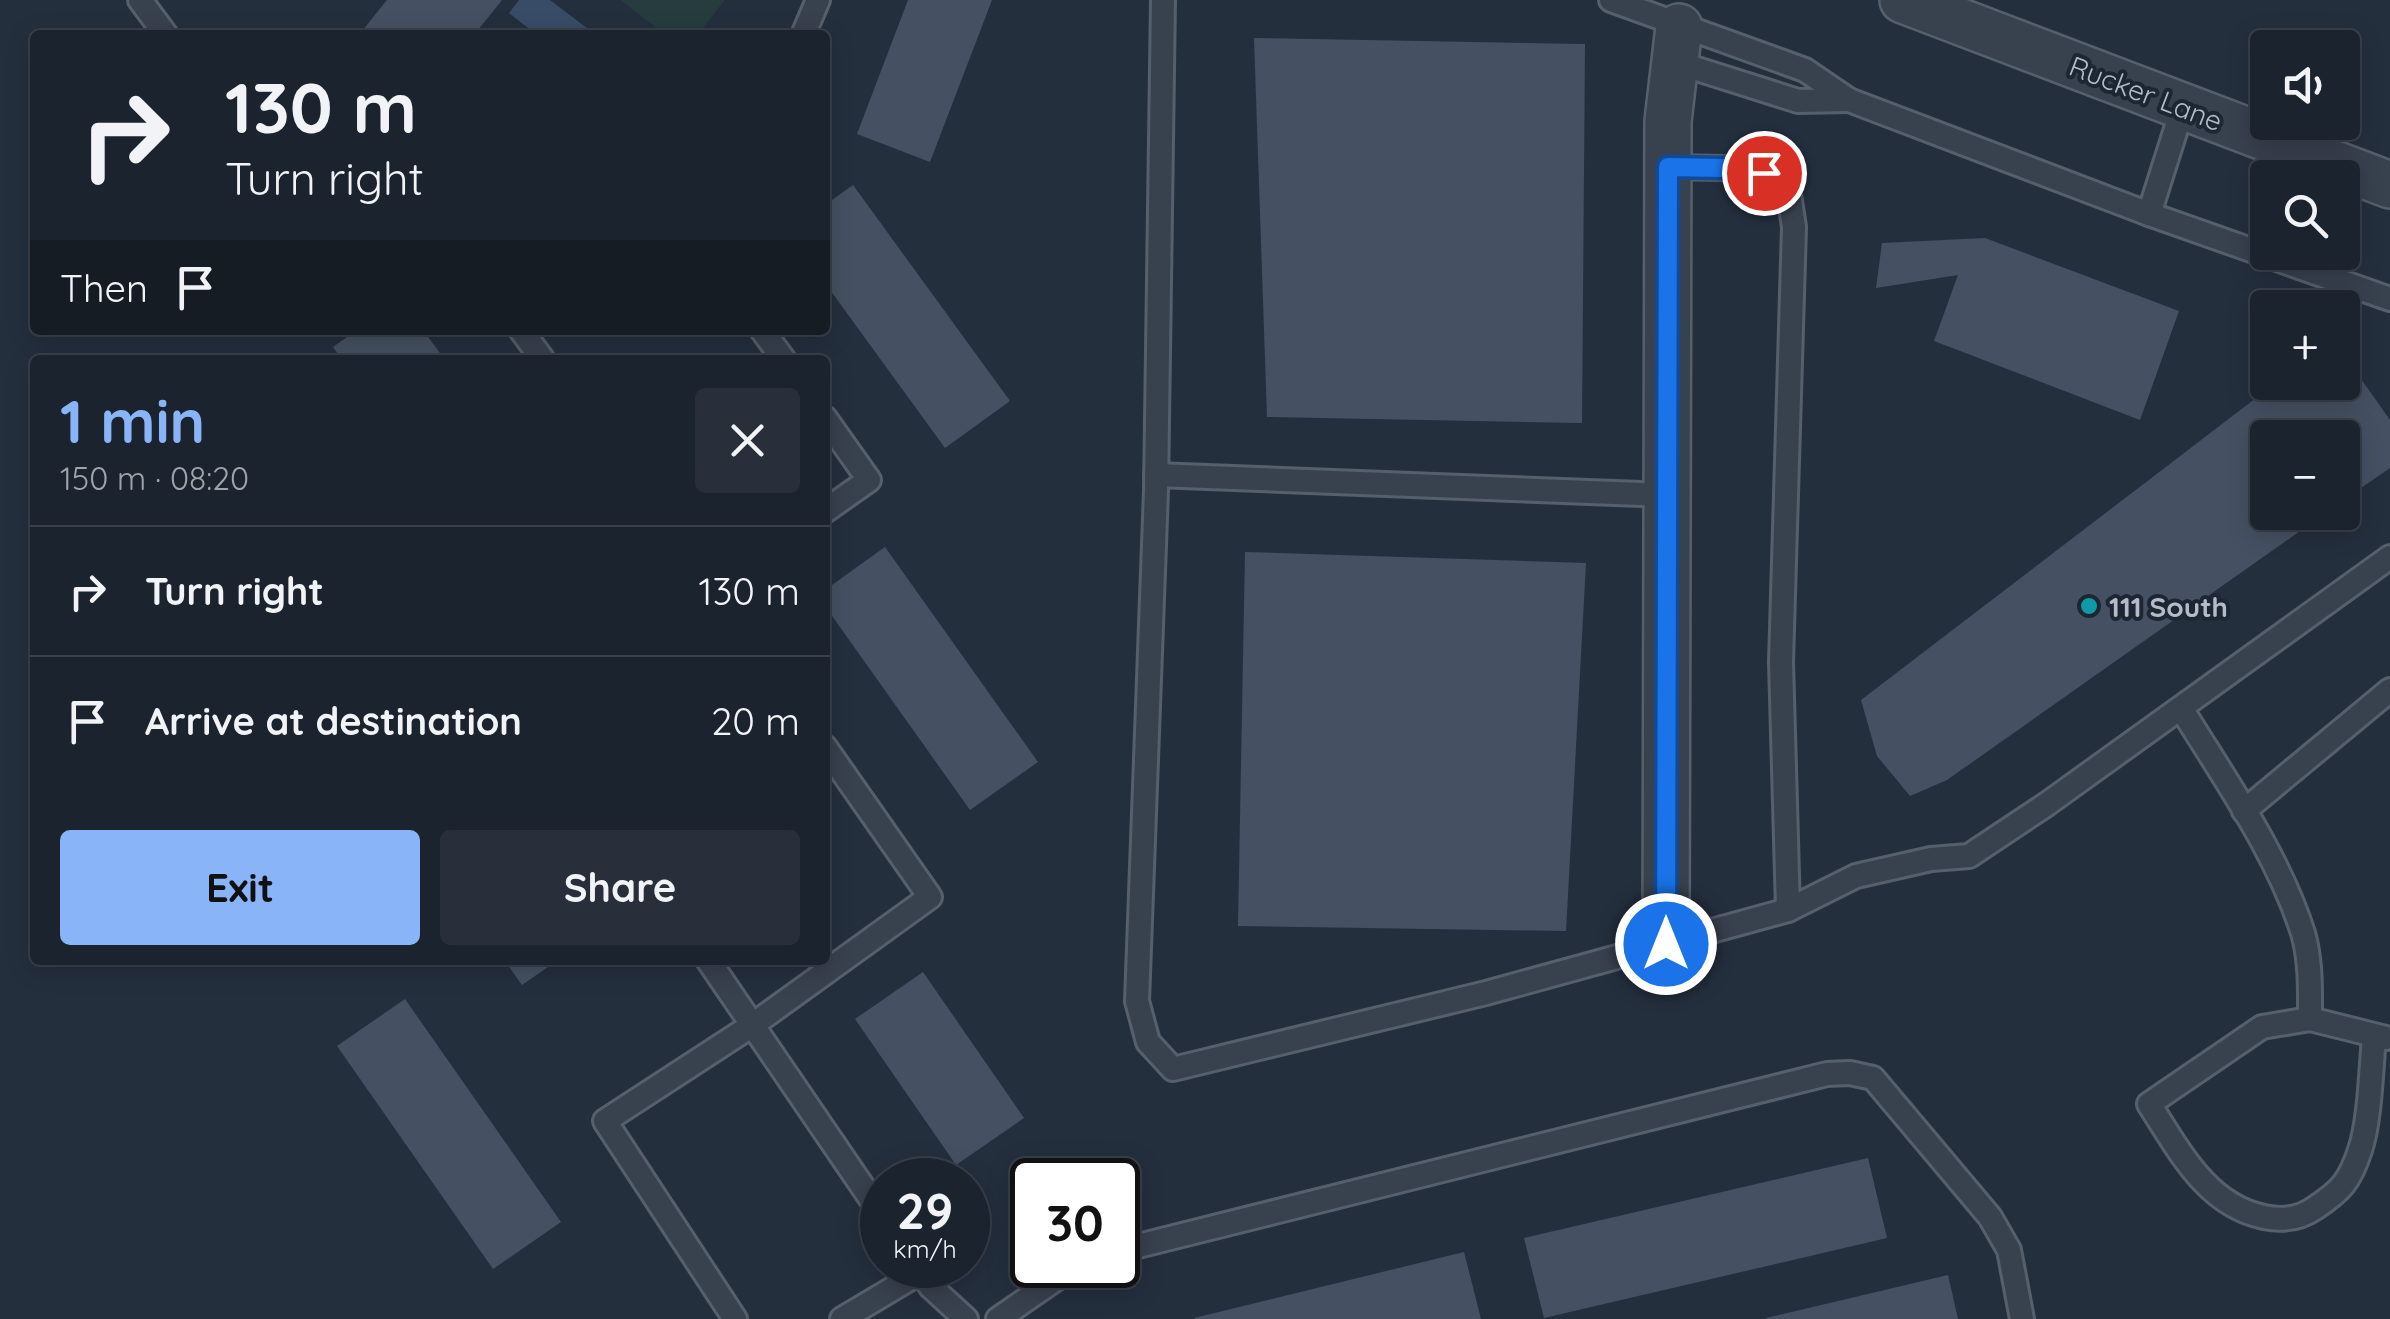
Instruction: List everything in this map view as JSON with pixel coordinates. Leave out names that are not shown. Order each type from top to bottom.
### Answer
[{"type":"street","name":"Rucker Lane","points":[[1903,0],[2390,186]]},
{"type":"street","points":[[1666,944],[1668,121],[1677,44]]},
{"type":"lane","points":[[140,0],[162,30]]},
{"type":"lane","points":[[805,30],[818,0]]},
{"type":"lane","points":[[1163,0],[1156,475],[1137,1001],[1148,1042],[1173,1069],[1486,993],[1788,910],[1856,876],[1931,858],[1969,856],[2390,557]]},
{"type":"lane","points":[[1611,0],[1677,44],[1798,101],[1849,100]]},
{"type":"lane","points":[[1677,44],[1805,70],[1849,100],[2390,300]]},
{"type":"lane","points":[[2149,214],[2183,108]]},
{"type":"lane","points":[[1668,167],[1764,173],[1789,194],[1794,226],[1782,662],[1788,910]]},
{"type":"lane","points":[[525,335],[540,355]]},
{"type":"lane","points":[[830,425],[869,480],[830,507]]},
{"type":"lane","points":[[1156,475],[1667,495]]},
{"type":"lane","points":[[2244,811],[2390,690]]},
{"type":"lane","points":[[2181,708],[2273,859],[2304,936],[2311,983],[2310,1018]]},
{"type":"lane","points":[[735,1319],[605,1121],[754,1024],[930,897],[830,755]]},
{"type":"lane","points":[[712,965],[860,1182]]},
{"type":"lane","points":[[2310,1018],[2382,1038],[2361,1148],[2341,1191],[2305,1215],[2280,1221],[2247,1214],[2220,1200],[2190,1166],[2149,1104],[2262,1027],[2310,1018]]},
{"type":"lane","points":[[1140,1245],[1827,1074],[1850,1073],[1873,1078],[1990,1217],[2008,1250],[2022,1319]]},
{"type":"lane","points":[[842,1319],[889,1288]]},
{"type":"lane","points":[[932,1288],[966,1319]]},
{"type":"lane","points":[[998,1319],[1043,1288]]},
{"type":"green space","points":[[621,0],[725,0],[701,30],[659,30]]},
{"type":"water","points":[[519,0],[550,0],[589,30],[531,30],[509,13]]},
{"type":"building","points":[[387,0],[502,0],[478,30],[363,30]]},
{"type":"building","points":[[908,0],[992,0],[930,162],[857,134]]},
{"type":"building","points":[[1254,38],[1585,44],[1582,423],[1267,417]]},
{"type":"building","points":[[853,185],[1010,401],[945,448],[830,290],[830,201]]},
{"type":"building","points":[[1985,238],[2179,311],[2140,420],[1934,341],[1958,275],[1876,288],[1882,243]]},
{"type":"building","points":[[350,335],[427,335],[441,355],[339,355],[333,347]]},
{"type":"building","name":"111 South","points":[[2360,378],[2390,420],[2390,468],[2360,489],[2360,420],[2250,420],[2250,530],[2301,530],[1947,780],[1910,796],[1877,756],[1861,700],[2253,400],[2360,400]]},
{"type":"building","points":[[885,547],[1038,762],[970,810],[830,613],[830,586]]},
{"type":"building","points":[[1245,552],[1586,563],[1566,931],[1238,926]]},
{"type":"building","points":[[508,965],[551,965],[522,985]]},
{"type":"building","points":[[923,972],[1024,1118],[966,1158],[951,1158],[855,1019]]},
{"type":"building","points":[[405,999],[561,1222],[493,1269],[337,1046]]},
{"type":"building","points":[[1868,1158],[1887,1238],[1544,1318],[1524,1238]]},
{"type":"building","points":[[1464,1252],[1481,1319],[1194,1318]]},
{"type":"building","points":[[1948,1275],[1958,1319],[1766,1319],[1766,1318]]},
{"type":"place","name":"111 South","points":[[2089,606]]},
{"type":"route","points":[[1666,944],[1668,167],[1764,173]]}]
